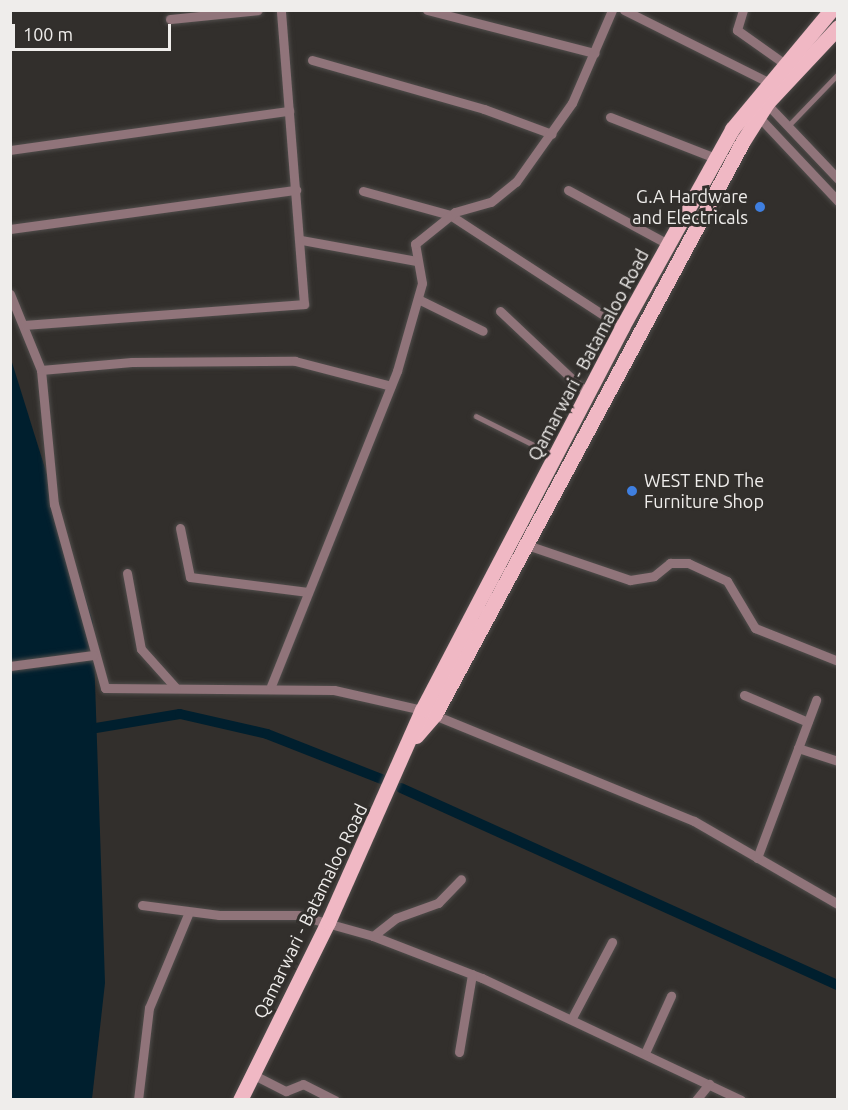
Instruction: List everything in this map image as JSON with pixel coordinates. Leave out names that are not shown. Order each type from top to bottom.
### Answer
[{"type":"main road","name":"Qamarwari - Batamaloo Road","points":[[240,1100],[328,922],[413,739],[526,545],[768,82],[831,10]]},
{"type":"main road","name":"Qamarwari - Batamaloo Road","points":[[429,712],[622,327],[715,158],[758,105],[837,27]]},
{"type":"street","points":[[170,19],[258,10]]},
{"type":"street","points":[[25,325],[301,306],[305,294],[281,10]]},
{"type":"street","points":[[427,10],[596,53]]},
{"type":"street","points":[[272,686],[391,386],[422,283],[416,261],[417,242],[450,215],[490,202],[516,182],[552,134],[596,53],[612,10]]},
{"type":"street","points":[[624,10],[768,82]]},
{"type":"street","points":[[743,10],[737,30],[785,64]]},
{"type":"street","points":[[312,60],[484,109],[552,134]]},
{"type":"street","points":[[758,105],[788,126],[837,179]]},
{"type":"street","points":[[758,105],[837,201]]},
{"type":"street","points":[[10,150],[289,111]]},
{"type":"street","points":[[610,117],[715,158]]},
{"type":"street","points":[[10,229],[296,190]]},
{"type":"street","points":[[568,190],[668,244]]},
{"type":"street","points":[[363,191],[450,215],[622,327]]},
{"type":"street","points":[[301,240],[416,261]]},
{"type":"street","points":[[10,294],[25,325],[41,370],[54,504],[89,655],[105,688],[272,686],[374,696],[429,712],[694,821],[837,903]]},
{"type":"street","points":[[418,299],[483,331]]},
{"type":"street","points":[[500,311],[589,395]]},
{"type":"street","points":[[41,370],[132,362],[295,361],[391,386]]},
{"type":"street","points":[[180,528],[190,577],[308,592]]},
{"type":"street","points":[[526,545],[630,580],[654,576],[670,563],[688,562],[727,581],[755,628],[837,661]]},
{"type":"street","points":[[127,573],[141,649],[176,688]]},
{"type":"street","points":[[10,666],[89,655]]},
{"type":"street","points":[[744,696],[808,722]]},
{"type":"street","points":[[758,858],[816,700]]},
{"type":"street","points":[[798,747],[837,761]]},
{"type":"street","points":[[373,936],[396,918],[438,903],[461,879]]},
{"type":"street","points":[[142,905],[189,912],[280,913],[328,922],[373,936],[472,974],[572,1018],[741,1100]]},
{"type":"street","points":[[138,1100],[149,1008],[189,912]]},
{"type":"street","points":[[572,1018],[612,942]]},
{"type":"street","points":[[459,1052],[472,974]]},
{"type":"street","points":[[645,1053],[670,996]]},
{"type":"street","points":[[252,1074],[286,1091],[303,1084],[335,1100]]},
{"type":"street","points":[[696,1100],[709,1084]]},
{"type":"lane","points":[[788,126],[837,74]]},
{"type":"lane","points":[[476,416],[557,457]]},
{"type":"water","points":[[10,356],[93,622],[105,983],[92,1099],[11,1099]]},
{"type":"waterway","points":[[96,728],[180,714],[267,734],[384,780]]},
{"type":"waterway","points":[[401,788],[838,985]]},
{"type":"place","name":"G.A Hardware and Electricals","points":[[760,207]]},
{"type":"place","name":"WEST END The Furniture Shop","points":[[632,491]]}]
